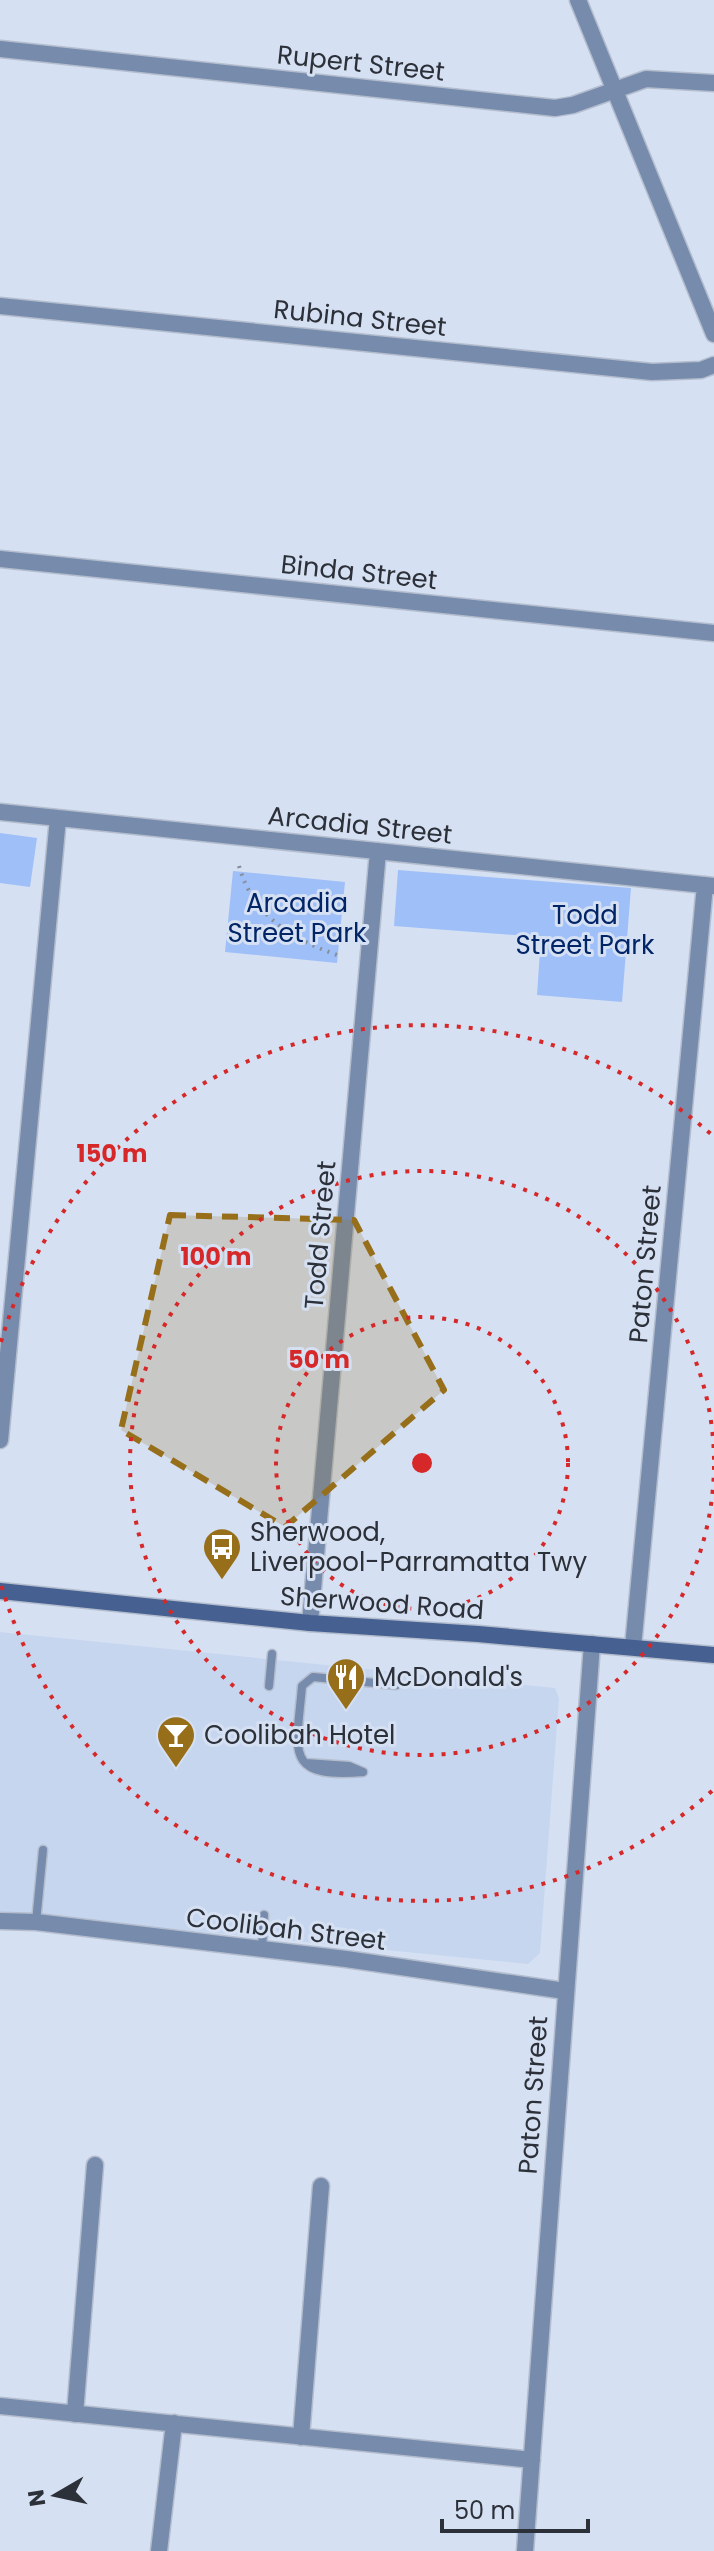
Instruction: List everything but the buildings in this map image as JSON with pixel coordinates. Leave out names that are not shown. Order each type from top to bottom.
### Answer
[{"type":"main road","name":"Sherwood Road","points":[[0,1591],[310,1623],[714,1655]]},
{"type":"street","points":[[578,0],[714,334]]},
{"type":"street","name":"Rupert Street","points":[[0,49],[555,108],[573,105],[646,79],[714,83]]},
{"type":"street","name":"Rubina Street","points":[[0,306],[652,372],[701,370],[714,365]]},
{"type":"street","name":"Binda Street","points":[[0,559],[714,633]]},
{"type":"street","name":"Arcadia Street","points":[[0,812],[710,886]]},
{"type":"street","points":[[0,1440],[58,818]]},
{"type":"street","name":"Todd Street","points":[[310,1623],[378,851]]},
{"type":"street","name":"Paton Street","points":[[633,1647],[710,886]]},
{"type":"street","name":"Paton Street","points":[[525,2551],[592,1644]]},
{"type":"street","name":"Coolibah Street","points":[[0,1921],[36,1922],[262,1949],[565,1991]]},
{"type":"street","points":[[75,2414],[95,2165]]},
{"type":"street","points":[[301,2437],[321,2186]]},
{"type":"street","points":[[0,2406],[532,2460]]},
{"type":"street","points":[[159,2551],[174,2423]]},
{"type":"lane","points":[[269,1686],[272,1654]]},
{"type":"lane","points":[[363,1772],[314,1771],[303,1763],[297,1749],[302,1686],[313,1677],[396,1685]]},
{"type":"lane","points":[[36,1922],[43,1850]]},
{"type":"lane","points":[[262,1949],[264,1915]]},
{"type":"path","points":[[239,866],[253,900],[269,919],[304,942],[340,956]]},
{"type":"highlighted area","points":[[170,1215],[354,1220],[444,1390],[285,1527],[121,1430]]},
{"type":"shaded area","points":[[0,1632],[555,1688],[559,1698],[540,1953],[528,1964],[0,1912]]},
{"type":"green space","points":[[0,833],[37,838],[30,887],[0,883]]},
{"type":"green space","name":"Todd Street Park","points":[[398,870],[631,888],[622,1002],[537,995],[541,937],[394,926]]},
{"type":"green space","name":"Arcadia Street Park","points":[[233,871],[345,882],[337,963],[225,952]]},
{"type":"place","name":"Sherwood, Liverpool-Parramatta Twy","points":[[222,1581]]},
{"type":"place","name":"McDonald's","points":[[346,1711]]},
{"type":"place","name":"Coolibah Hotel","points":[[176,1769]]}]
